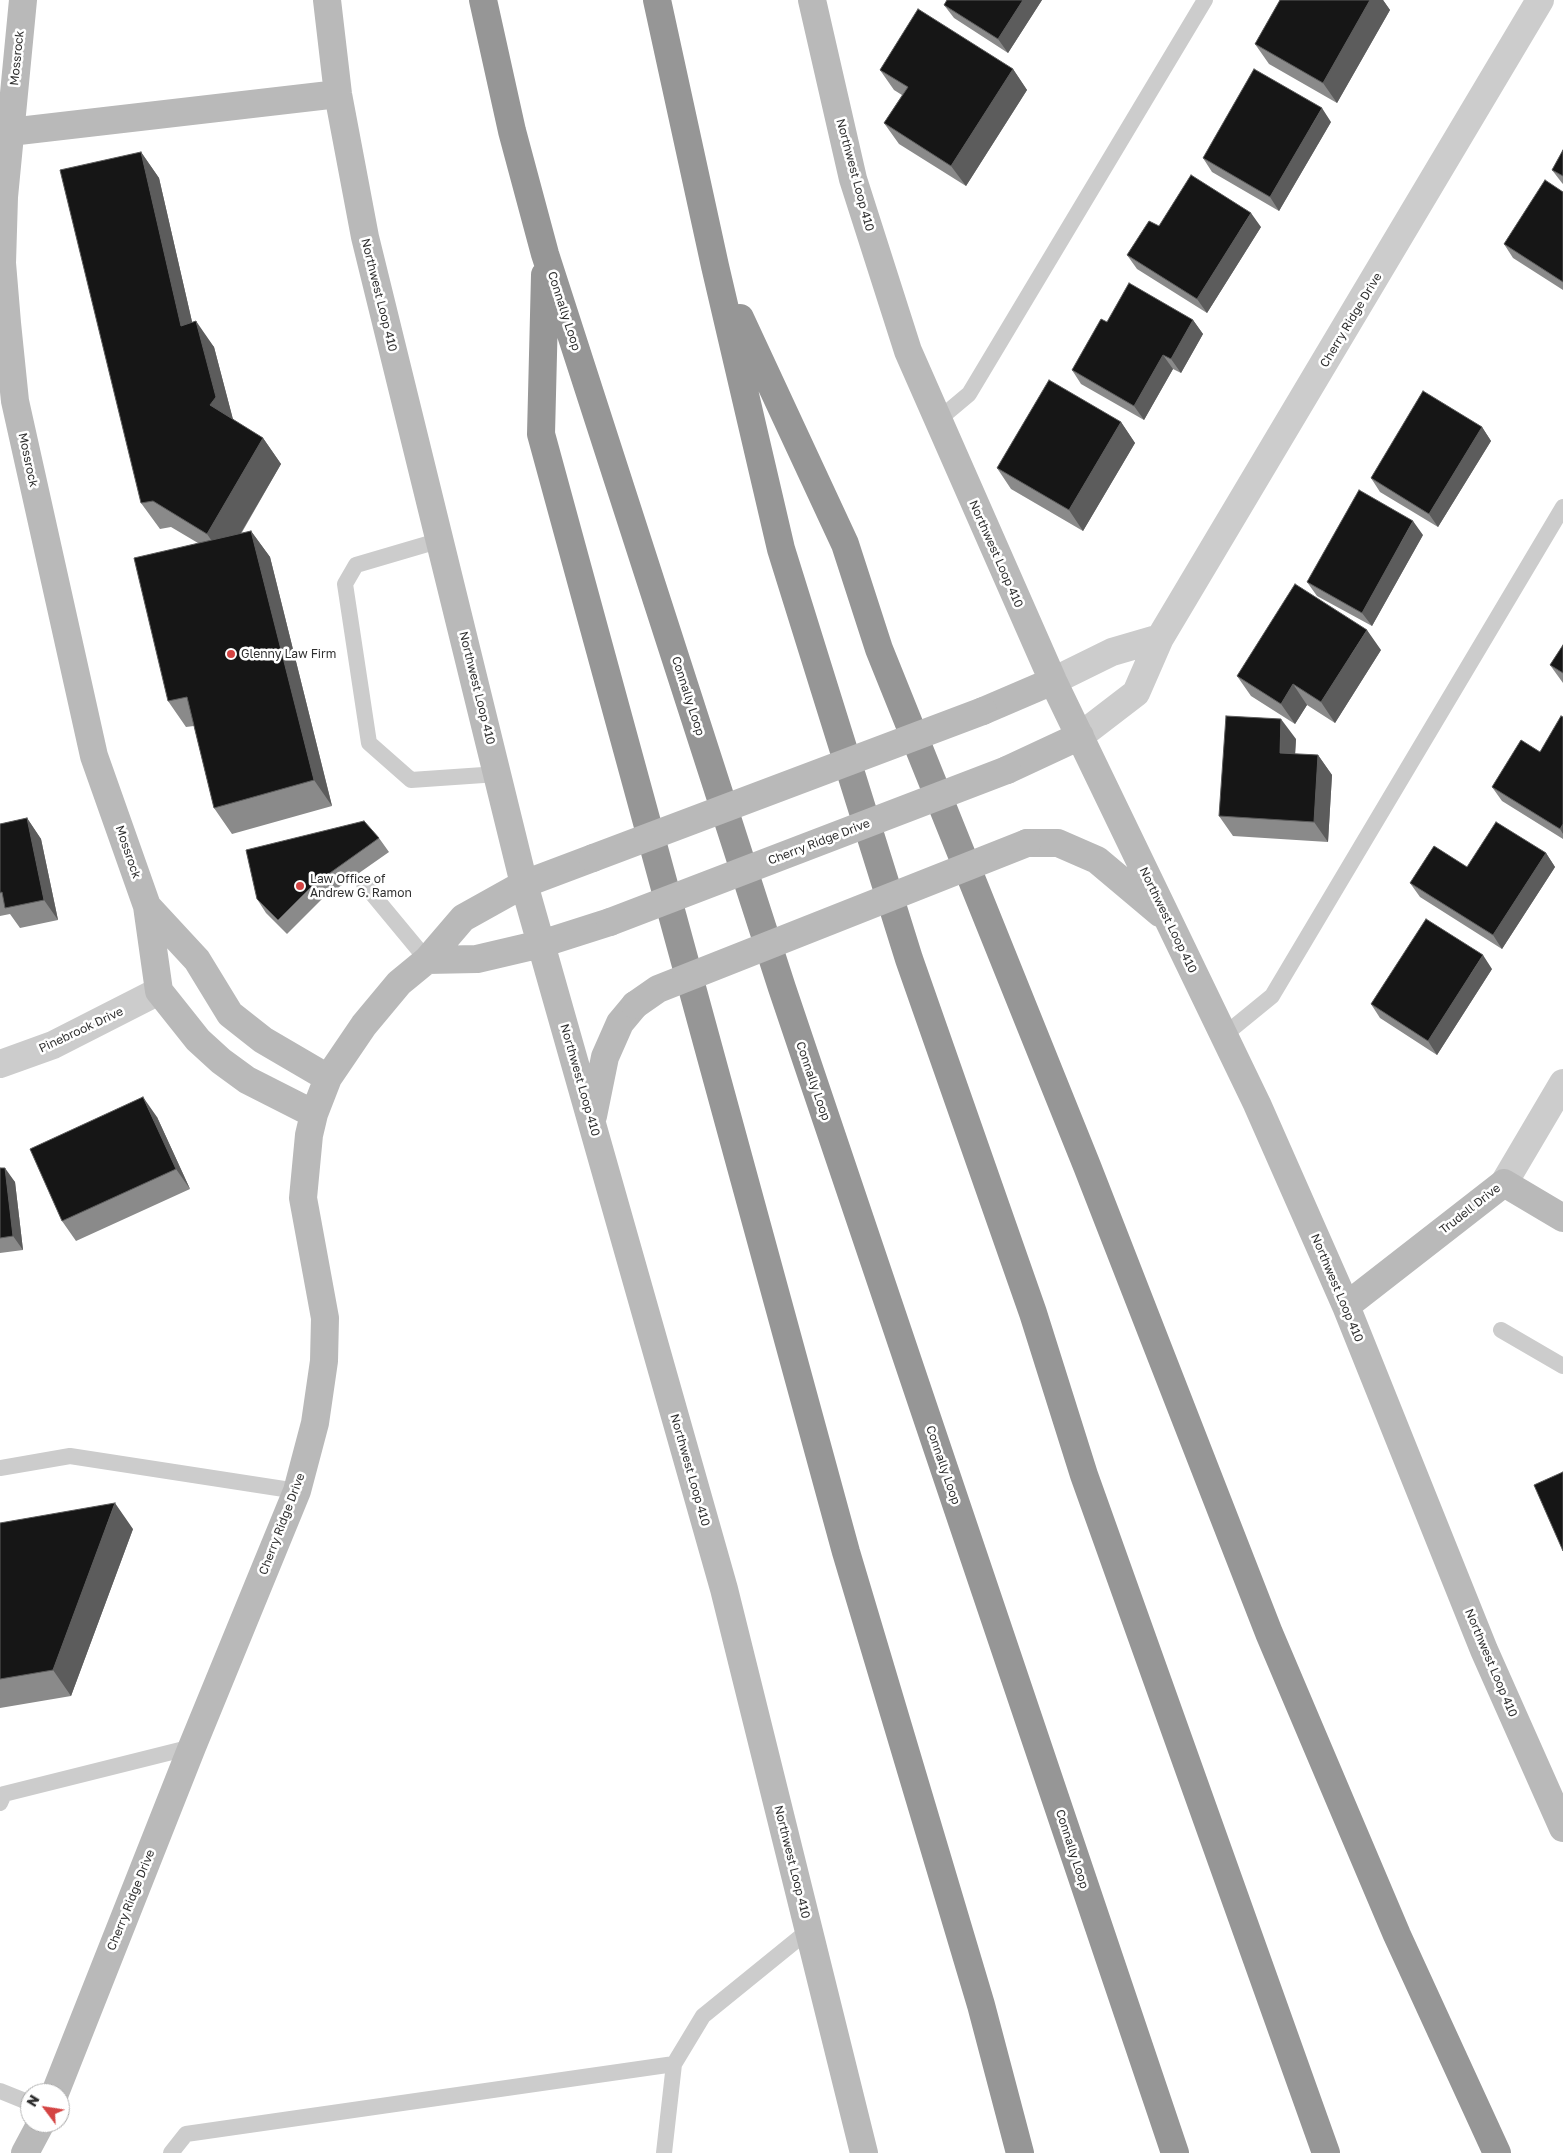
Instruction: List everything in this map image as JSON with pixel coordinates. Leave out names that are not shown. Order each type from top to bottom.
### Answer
[{"type":"highway","name":"Connally Loop","points":[[483,0],[512,131],[545,254],[782,988],[1175,2153]]},
{"type":"highway","points":[[657,0],[715,266],[782,549],[909,959],[1033,1313],[1087,1484],[1326,2153]]},
{"type":"highway","points":[[545,254],[540,434],[846,1552],[981,2005],[1020,2153]]},
{"type":"highway","points":[[715,266],[845,544],[879,649],[1087,1166],[1270,1633],[1397,1934],[1497,2153]]},
{"type":"highway","points":[[1149,2080],[1164,2153]]},
{"type":"main road","name":"Mossrock","points":[[23,0],[4,197],[2,263],[8,400],[94,756],[147,906],[159,991]]},
{"type":"main road","name":"Northwest Loop 410","points":[[327,0],[338,94],[364,237],[441,540],[524,884],[724,1589],[864,2153]]},
{"type":"main road","name":"Northwest Loop 410","points":[[812,0],[853,178],[908,352],[1054,681],[1257,1104],[1346,1306],[1484,1650],[1563,1828]]},
{"type":"main road","points":[[10,132],[338,94]]},
{"type":"main road","name":"Cherry Ridge Drive","points":[[59,2083],[192,1747],[297,1490],[315,1423],[324,1361],[325,1318],[303,1198],[305,1162],[314,1114],[328,1078],[364,1024],[399,983],[428,960],[464,918],[524,884],[983,711],[1054,681]]},
{"type":"main road","name":"Cherry Ridge Drive","points":[[428,960],[477,960],[541,944],[610,922],[1007,770],[1080,736]]},
{"type":"main road","points":[[592,1119],[605,1057],[620,1023],[635,1005],[658,989],[1027,843],[1058,843],[1097,860],[1167,919]]},
{"type":"main road","name":"Mossrock","points":[[147,906],[196,960],[230,1014],[262,1040],[328,1078]]},
{"type":"main road","points":[[159,991],[198,1040],[221,1061],[247,1080],[314,1114]]},
{"type":"main road","points":[[1504,1183],[1563,1218]]},
{"type":"main road","name":"Trudell Drive","points":[[1346,1306],[1504,1183]]},
{"type":"main road","points":[[25,2153],[36,2133]]},
{"type":"street","name":"Cherry Ridge Drive","points":[[1080,736],[1136,693],[1160,638],[1203,569],[1540,0]]},
{"type":"street","name":"Cherry Ridge Drive","points":[[1054,681],[1112,652],[1160,638]]},
{"type":"street","name":"Pinebrook Drive","points":[[0,1064],[53,1044],[159,991]]},
{"type":"street","name":"Trudell Drive","points":[[1504,1183],[1563,1083]]},
{"type":"lane","points":[[938,420],[969,394],[1205,0]]},
{"type":"lane","points":[[1223,1036],[1272,996],[1563,507]]},
{"type":"lane","points":[[441,540],[356,565],[345,584],[369,743],[411,780],[498,774]]},
{"type":"lane","points":[[364,884],[428,960]]},
{"type":"lane","points":[[1501,1330],[1563,1366]]},
{"type":"lane","points":[[0,1468],[70,1456],[297,1490]]},
{"type":"lane","points":[[1,1797],[192,1747]]},
{"type":"lane","points":[[664,2153],[674,2064],[703,2016],[809,1930]]},
{"type":"lane","points":[[172,2153],[186,2134],[674,2064]]},
{"type":"lane","points":[[0,2092],[20,2099]]},
{"type":"building","points":[[947,0],[1023,0],[998,39],[944,5]]},
{"type":"building","points":[[1280,0],[1370,0],[1323,83],[1255,44]]},
{"type":"building","points":[[918,9],[1013,69],[951,166],[884,123],[908,87],[880,70]]},
{"type":"building","points":[[1254,69],[1322,108],[1270,197],[1203,158]]},
{"type":"building","points":[[1563,150],[1563,176],[1552,170]]},
{"type":"building","points":[[141,152],[181,326],[196,321],[216,397],[210,405],[263,438],[207,534],[153,501],[141,503],[60,170]]},
{"type":"building","points":[[1191,175],[1251,213],[1197,299],[1127,255],[1149,221],[1159,226]]},
{"type":"building","points":[[1545,180],[1563,192],[1563,282],[1504,244]]},
{"type":"building","points":[[1129,283],[1193,320],[1171,359],[1163,355],[1134,406],[1072,370],[1101,319],[1107,322]]},
{"type":"building","points":[[1049,380],[1121,422],[1069,510],[997,468]]},
{"type":"building","points":[[1423,391],[1482,427],[1429,514],[1371,478]]},
{"type":"building","points":[[1359,490],[1413,521],[1362,613],[1307,582]]},
{"type":"building","name":"Glenny Law Firm","points":[[251,531],[314,780],[214,808],[187,697],[168,701],[134,558]]},
{"type":"building","points":[[1295,584],[1367,630],[1321,702],[1293,684],[1281,704],[1237,676]]},
{"type":"building","points":[[1563,645],[1563,673],[1550,665]]},
{"type":"building","points":[[1226,716],[1281,719],[1280,753],[1318,755],[1314,822],[1219,816]]},
{"type":"building","points":[[1561,716],[1563,717],[1563,824],[1560,829],[1492,787],[1521,740],[1540,752]]},
{"type":"building","points":[[27,818],[44,900],[5,908],[2,892],[0,893],[0,824]]},
{"type":"building","name":"Law Office of Andrew G. Ramon","points":[[364,821],[379,838],[313,885],[278,920],[257,899],[246,850]]},
{"type":"building","points":[[1496,822],[1546,853],[1493,935],[1410,883],[1434,846],[1467,867]]},
{"type":"building","points":[[1426,919],[1483,955],[1428,1041],[1371,1004]]},
{"type":"building","points":[[143,1097],[176,1169],[62,1221],[30,1149]]},
{"type":"building","points":[[0,1168],[5,1168],[13,1236],[0,1238]]},
{"type":"building","points":[[1563,1472],[1563,1551],[1534,1485]]},
{"type":"building","points":[[115,1503],[53,1670],[0,1679],[0,1523]]},
{"type":"place","name":"Glenny Law Firm","points":[[231,654]]},
{"type":"place","name":"Law Office of Andrew G. Ramon","points":[[300,886]]}]
